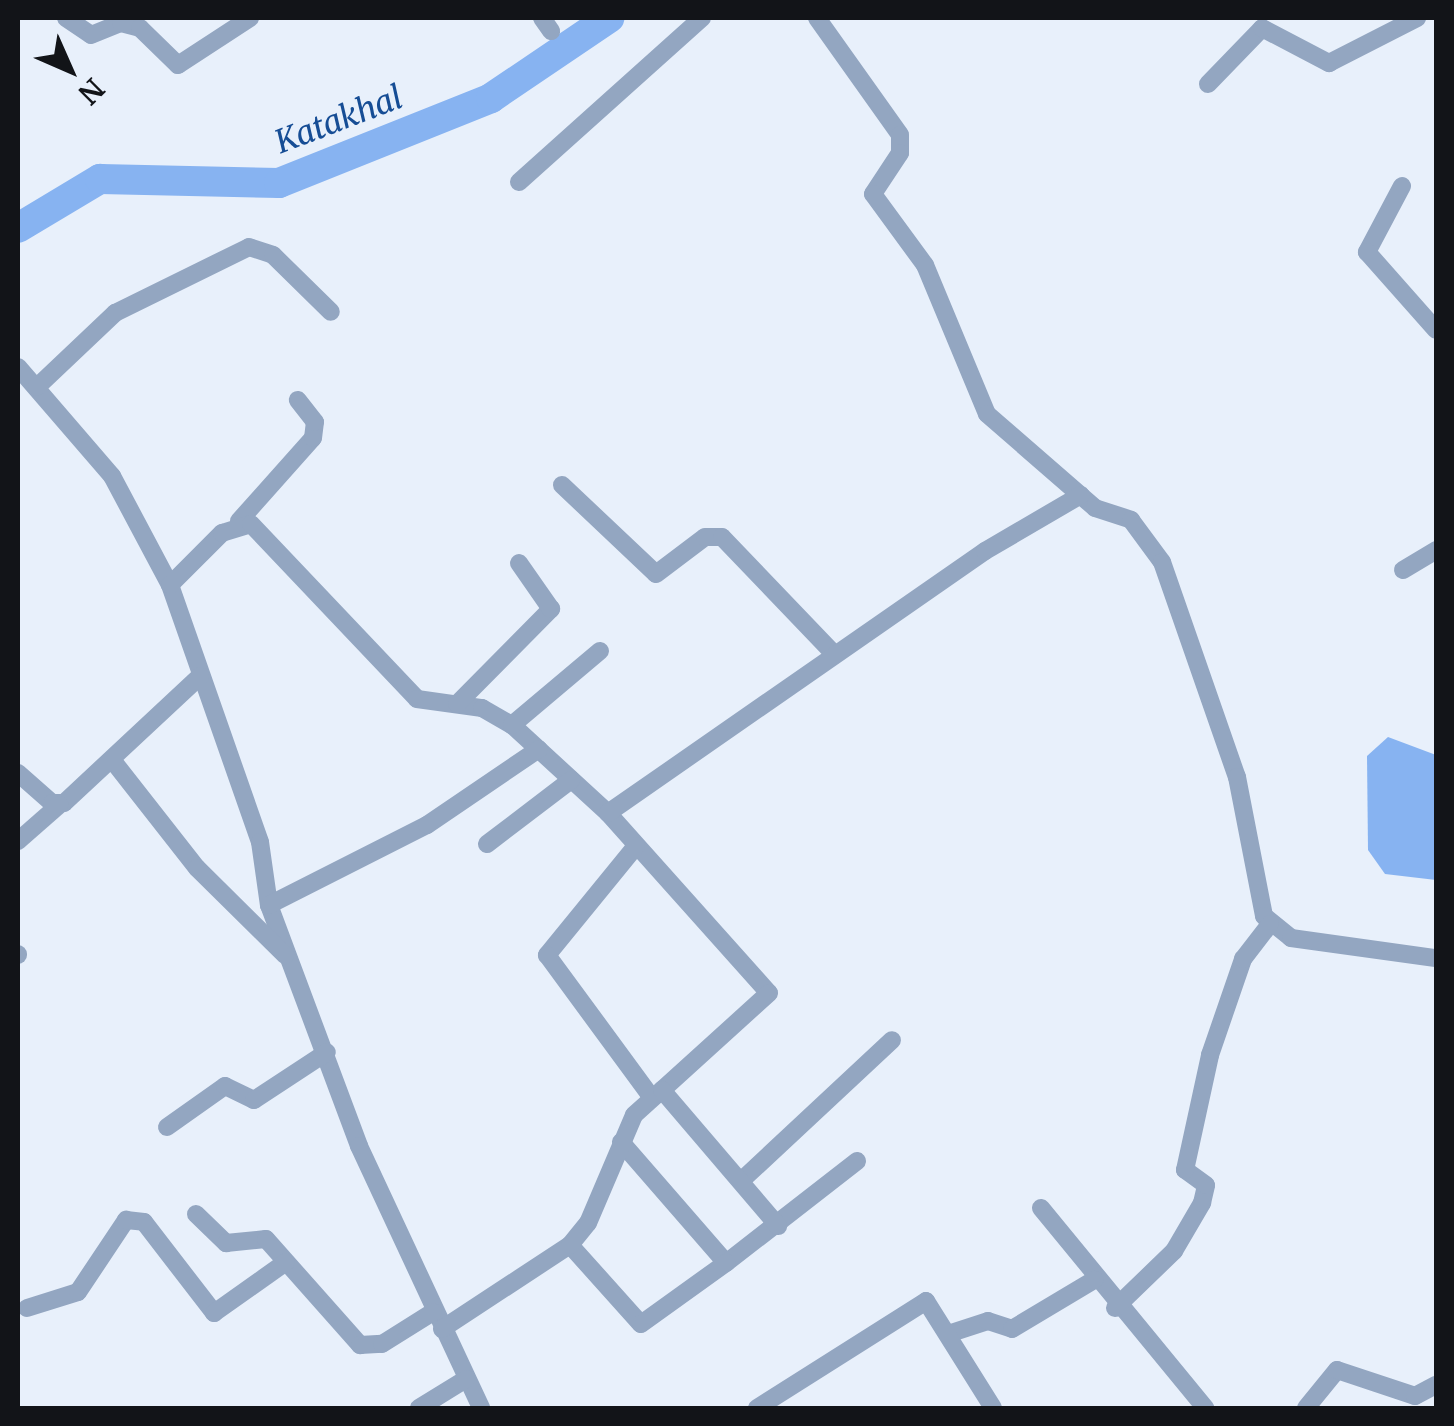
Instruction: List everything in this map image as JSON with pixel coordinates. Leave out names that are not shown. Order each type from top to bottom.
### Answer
[{"type":"street","points":[[66,18],[92,34],[140,28],[178,65],[250,18]]},
{"type":"street","points":[[519,182],[702,18]]},
{"type":"street","points":[[818,18],[900,136],[900,153],[872,194],[925,265],[986,414],[1081,495],[1143,532],[1186,615],[1270,924]]},
{"type":"street","points":[[1208,84],[1262,28],[1322,64],[1417,18]]},
{"type":"street","points":[[1402,186],[1366,252],[1436,330]]},
{"type":"street","points":[[37,387],[116,313],[249,247],[273,255],[331,312]]},
{"type":"street","points":[[18,367],[112,476],[170,586],[260,842],[269,905],[289,958],[438,1320],[481,1408]]},
{"type":"street","points":[[170,586],[238,521],[313,438],[314,422],[298,400]]},
{"type":"street","points":[[562,485],[656,574],[705,537],[722,537],[835,656]]},
{"type":"street","points":[[608,814],[835,656],[1081,495]]},
{"type":"street","points":[[196,1214],[226,1242],[258,1234],[360,1345],[382,1344],[438,1320],[570,1245],[588,1224],[621,1142],[656,1092],[768,992],[608,814],[512,725],[457,704],[418,699],[238,521]]},
{"type":"street","points":[[1404,570],[1436,550]]},
{"type":"street","points":[[457,704],[551,610],[518,563]]},
{"type":"street","points":[[512,725],[600,651]]},
{"type":"street","points":[[18,840],[113,761],[200,676]]},
{"type":"street","points":[[269,905],[427,825],[539,749]]},
{"type":"street","points":[[113,761],[198,868],[289,958]]},
{"type":"street","points":[[18,773],[60,805]]},
{"type":"street","points":[[487,844],[571,780]]},
{"type":"street","points":[[636,846],[547,955],[656,1092],[742,1180],[778,1226]]},
{"type":"street","points":[[1270,924],[1359,953],[1436,958]]},
{"type":"street","points":[[1115,1308],[1174,1251],[1202,1204],[1206,1185],[1184,1170],[1210,1055],[1243,959],[1270,924]]},
{"type":"street","points":[[742,1180],[892,1040]]},
{"type":"street","points":[[166,1126],[225,1086],[254,1100],[327,1052]]},
{"type":"street","points":[[621,1142],[726,1263]]},
{"type":"street","points":[[570,1245],[641,1324],[778,1226],[857,1161]]},
{"type":"street","points":[[1041,1208],[1115,1308],[1205,1408]]},
{"type":"street","points":[[27,1308],[78,1292],[126,1220],[144,1222],[214,1313],[286,1262]]},
{"type":"street","points":[[948,1334],[988,1321],[1012,1329],[1094,1280]]},
{"type":"street","points":[[757,1408],[917,1302],[932,1305],[993,1408]]},
{"type":"street","points":[[1306,1408],[1337,1370],[1415,1396],[1436,1385]]},
{"type":"street","points":[[419,1408],[466,1379]]},
{"type":"water","points":[[1388,737],[1436,755],[1436,880],[1385,874],[1368,850],[1367,756]]},
{"type":"waterway","name":"Katakhal","points":[[18,228],[100,179],[279,183],[491,98],[609,18]]}]
